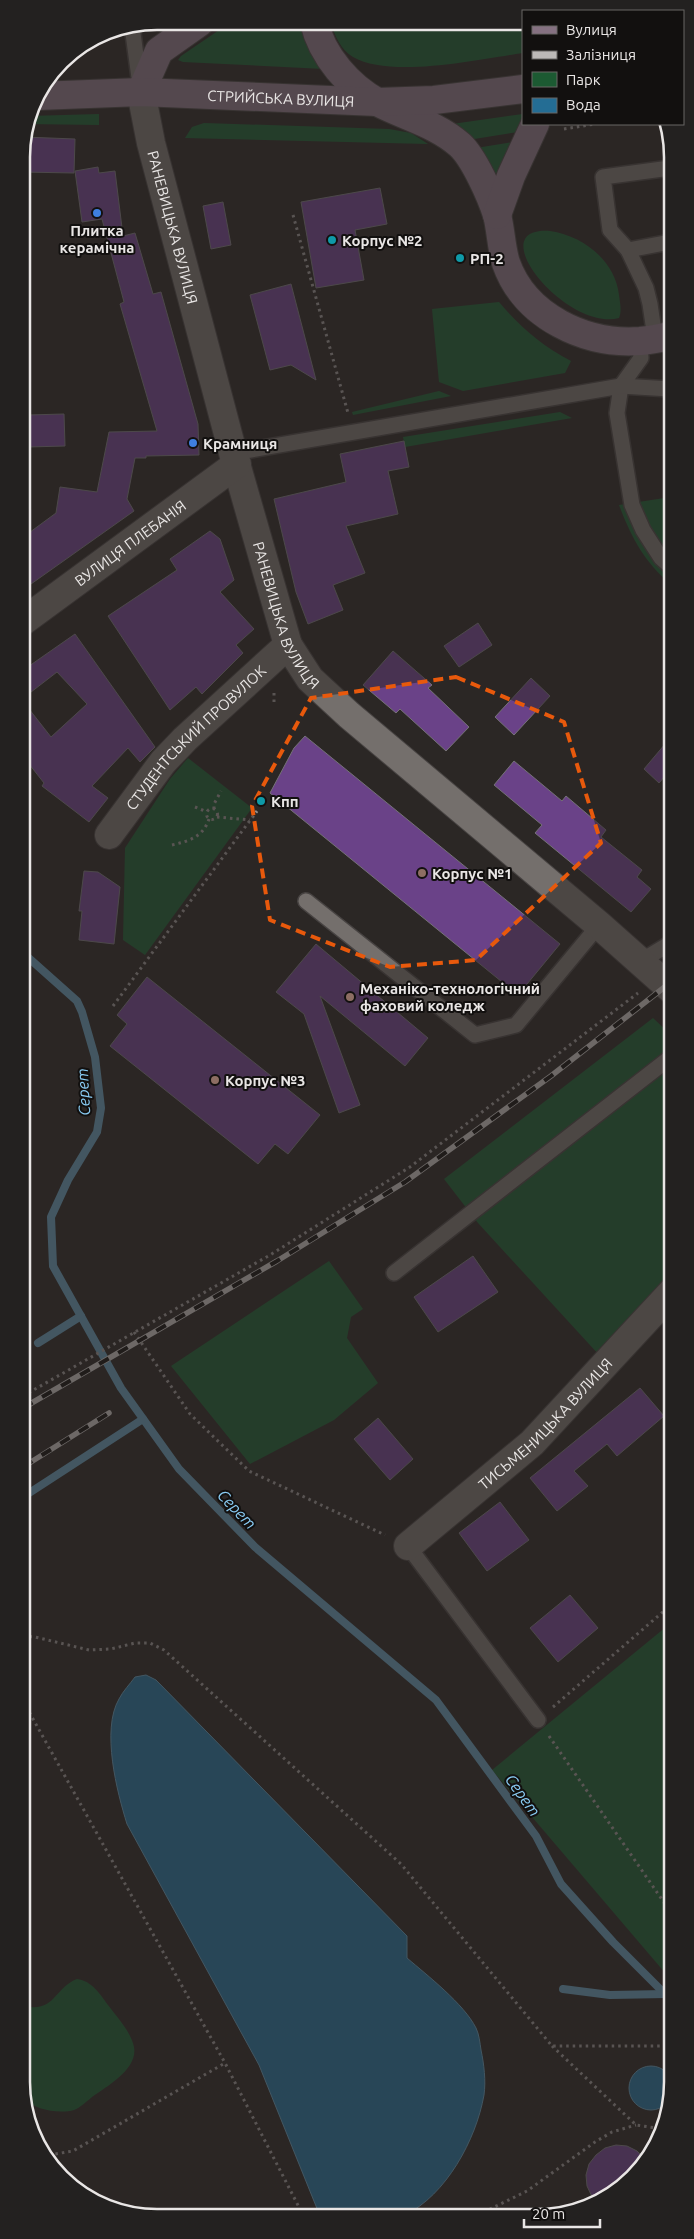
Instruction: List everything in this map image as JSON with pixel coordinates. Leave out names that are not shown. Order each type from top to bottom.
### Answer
[{"type":"street","points":[[140,92],[159,51],[189,30]]},
{"type":"street","points":[[317,30],[326,52],[343,75],[377,102],[443,133],[460,145],[474,163],[497,215],[507,264],[518,288],[538,310],[560,324],[588,337],[612,341],[655,338]]},
{"type":"street","name":"СТРИЙСЬКА ВУЛИЦЯ","points":[[46,96],[140,92],[377,102],[434,100],[522,89]]},
{"type":"street","name":"РАНЕВИЦЬКА ВУЛИЦЯ","points":[[140,92],[151,143],[235,458],[288,645],[310,679],[349,715],[600,925],[656,976]]},
{"type":"street","points":[[497,215],[525,143],[534,125]]},
{"type":"street","name":"ВУЛИЦЯ ПЛЕБАНІЯ","points":[[30,616],[235,458]]},
{"type":"street","name":"СТУДЕНТСЬКИЙ ПРОВУЛОК","points":[[109,835],[163,762],[185,739],[288,645]]},
{"type":"street","name":"ТИСЬМЕНИЦЬКА ВУЛИЦЯ","points":[[408,1546],[532,1443],[664,1301]]},
{"type":"lane","points":[[133,32],[140,92]]},
{"type":"lane","points":[[664,169],[602,177],[610,230],[628,250],[646,288],[650,304],[655,338],[621,386],[617,413],[632,505],[652,544],[664,561]]},
{"type":"lane","points":[[628,250],[664,243]]},
{"type":"lane","points":[[235,458],[621,386],[664,389]]},
{"type":"lane","points":[[306,901],[475,1035],[516,1025],[600,925]]},
{"type":"lane","points":[[656,976],[664,958]]},
{"type":"lane","points":[[394,1272],[664,1062]]},
{"type":"lane","points":[[408,1546],[538,1720]]},
{"type":"path","points":[[564,129],[589,125]]},
{"type":"path","points":[[293,215],[350,418]]},
{"type":"path","points":[[217,817],[214,804],[221,791]]},
{"type":"path","points":[[172,845],[197,836],[203,830],[209,818],[207,812],[195,807]]},
{"type":"path","points":[[207,812],[210,809],[214,809]]},
{"type":"path","points":[[113,1006],[257,811]]},
{"type":"path","points":[[209,818],[212,820],[217,817],[250,820]]},
{"type":"path","points":[[30,1392],[270,1255],[410,1167],[656,976]]},
{"type":"path","points":[[134,1332],[190,1414],[249,1471],[408,1546]]},
{"type":"path","points":[[664,1611],[538,1720],[664,1902]]},
{"type":"path","points":[[30,1637],[89,1650],[111,1649],[136,1643],[150,1643],[164,1650],[401,1864],[552,2046],[636,2125]]},
{"type":"path","points":[[30,1714],[225,2063],[300,2209]]},
{"type":"path","points":[[552,2046],[664,2046]]},
{"type":"path","points":[[53,2154],[73,2151],[225,2063]]},
{"type":"path","points":[[490,2209],[528,2191],[595,2142],[612,2132],[636,2125],[655,2128]]},
{"type":"highlighted area","points":[[456,677],[564,722],[601,843],[476,960],[390,967],[270,920],[252,806],[311,698]]},
{"type":"green space","points":[[219,30],[302,30],[306,42],[324,69],[183,62],[178,60]]},
{"type":"green space","points":[[333,30],[522,30],[522,53],[436,66],[390,66],[369,63],[353,57],[345,50]]},
{"type":"green space","points":[[99,114],[99,125],[34,124],[37,116]]},
{"type":"green space","points":[[522,114],[522,124],[518,132],[468,140],[452,124]]},
{"type":"green space","points":[[204,123],[389,129],[411,133],[428,144],[185,138],[192,127]]},
{"type":"green space","points":[[513,142],[498,181],[476,148]]},
{"type":"green space","points":[[550,231],[575,238],[586,244],[604,261],[616,283],[619,295],[619,318],[598,318],[576,310],[538,278],[527,260],[524,244],[530,234]]},
{"type":"green space","points":[[499,302],[532,335],[550,349],[571,361],[565,373],[463,391],[439,382],[432,309]]},
{"type":"green space","points":[[439,391],[451,396],[353,415],[352,412]]},
{"type":"green space","points":[[560,412],[572,418],[405,447],[403,437]]},
{"type":"green space","points":[[664,498],[664,578],[640,549],[619,505]]},
{"type":"green space","points":[[188,758],[252,808],[145,955],[123,940],[125,848],[170,779]]},
{"type":"green space","points":[[653,1018],[664,1028],[664,1290],[600,1356],[478,1223],[444,1179]]},
{"type":"green space","points":[[329,1261],[363,1309],[351,1317],[347,1338],[378,1383],[334,1420],[250,1464],[171,1366]]},
{"type":"green space","points":[[664,1629],[664,1972],[492,1770]]},
{"type":"green space","points":[[77,1979],[82,1980],[95,1989],[127,2030],[134,2047],[134,2055],[131,2063],[120,2076],[79,2108],[68,2111],[47,2110],[32,2104],[30,2007],[42,2006],[48,2003],[69,1983]]},
{"type":"water","points":[[146,1675],[156,1680],[407,1936],[407,1958],[463,2009],[476,2028],[483,2061],[485,2084],[480,2112],[474,2130],[457,2164],[446,2180],[434,2194],[415,2209],[317,2209],[259,2065],[127,1824],[112,1761],[111,1727],[119,1699],[135,1677]]},
{"type":"water","points":[[655,2066],[663,2069],[664,2090],[661,2108],[655,2110],[642,2109],[630,2097],[630,2079],[642,2067]]},
{"type":"building","points":[[31,137],[75,139],[74,173],[30,172]]},
{"type":"building","points":[[98,167],[99,173],[115,171],[123,236],[135,233],[153,294],[161,292],[198,424],[199,455],[135,458],[127,499],[134,511],[31,584],[30,532],[56,513],[60,487],[97,492],[109,432],[157,431],[120,304],[124,302],[102,219],[82,222],[75,171]]},
{"type":"building","name":"Корпус №2","points":[[380,188],[387,224],[355,230],[364,280],[316,288],[301,202]]},
{"type":"building","points":[[223,202],[231,245],[211,249],[203,206]]},
{"type":"building","points":[[291,284],[316,380],[291,365],[270,370],[250,295]]},
{"type":"building","points":[[64,414],[65,446],[30,447],[30,415]]},
{"type":"building","points":[[404,441],[409,467],[388,471],[398,514],[346,526],[365,573],[333,585],[343,610],[308,624],[296,592],[274,499],[346,482],[340,454]]},
{"type":"building","points":[[210,531],[220,539],[234,580],[220,592],[254,629],[236,645],[243,653],[202,694],[196,687],[170,710],[108,616],[177,570],[170,559]]},
{"type":"building","points":[[478,623],[492,645],[459,667],[444,646]]},
{"type":"building","points":[[75,634],[155,747],[140,762],[128,748],[92,786],[108,798],[89,822],[42,786],[44,783],[30,765],[30,710],[51,737],[87,704],[57,672],[30,693],[30,665]]},
{"type":"building","points":[[393,651],[432,685],[428,688],[469,727],[446,751],[400,709],[396,713],[363,685]]},
{"type":"building","points":[[531,678],[550,696],[514,735],[495,717]]},
{"type":"building","name":"Корпус №1","points":[[305,736],[560,944],[518,995],[270,793],[294,748]]},
{"type":"building","points":[[664,745],[664,777],[659,783],[644,769]]},
{"type":"building","points":[[514,761],[562,801],[566,796],[606,830],[601,837],[642,870],[637,877],[651,889],[631,912],[535,833],[542,825],[494,785]]},
{"type":"building","points":[[84,871],[98,872],[120,887],[114,944],[79,940],[82,911],[79,911]]},
{"type":"building","points":[[316,944],[428,1038],[405,1066],[320,996],[360,1105],[339,1113],[304,1014],[276,992]]},
{"type":"building","name":"Корпус №3","points":[[147,977],[320,1115],[288,1154],[275,1144],[258,1164],[110,1046],[127,1024],[117,1015]]},
{"type":"building","points":[[473,1256],[498,1292],[438,1332],[414,1297]]},
{"type":"building","points":[[640,1388],[664,1416],[617,1456],[607,1444],[574,1471],[588,1486],[557,1511],[530,1478]]},
{"type":"building","points":[[378,1418],[413,1459],[390,1480],[354,1439]]},
{"type":"building","points":[[500,1502],[529,1540],[487,1571],[459,1533]]},
{"type":"building","points":[[570,1595],[598,1628],[558,1662],[530,1628]]},
{"type":"building","points":[[616,2145],[627,2146],[641,2155],[621,2178],[592,2196],[587,2186],[586,2175],[589,2164],[605,2148]]},
{"type":"waterway","name":"Серет","points":[[30,959],[77,1001],[95,1057],[101,1108],[97,1132],[68,1180],[51,1217],[53,1266],[121,1388],[179,1469],[255,1547],[436,1700],[536,1836],[561,1884],[613,1942],[664,1993]]},
{"type":"waterway","points":[[38,1343],[81,1316]]},
{"type":"waterway","points":[[30,1492],[143,1419]]},
{"type":"waterway","points":[[563,1989],[610,1995],[664,1994]]},
{"type":"railway","points":[[30,1404],[277,1261],[405,1182],[551,1076],[664,987]]},
{"type":"railway","points":[[30,1463],[109,1413]]},
{"type":"place","name":"Плитка керамічна","points":[[97,213]]},
{"type":"place","name":"Корпус №2","points":[[332,240]]},
{"type":"place","name":"РП-2","points":[[460,258]]},
{"type":"place","name":"Крамниця","points":[[193,443]]},
{"type":"place","name":"Кпп","points":[[261,801]]},
{"type":"place","name":"Корпус №1","points":[[422,873]]},
{"type":"place","name":"Механіко-технологічний фаховий коледж","points":[[350,997]]},
{"type":"place","name":"Корпус №3","points":[[215,1080]]}]
